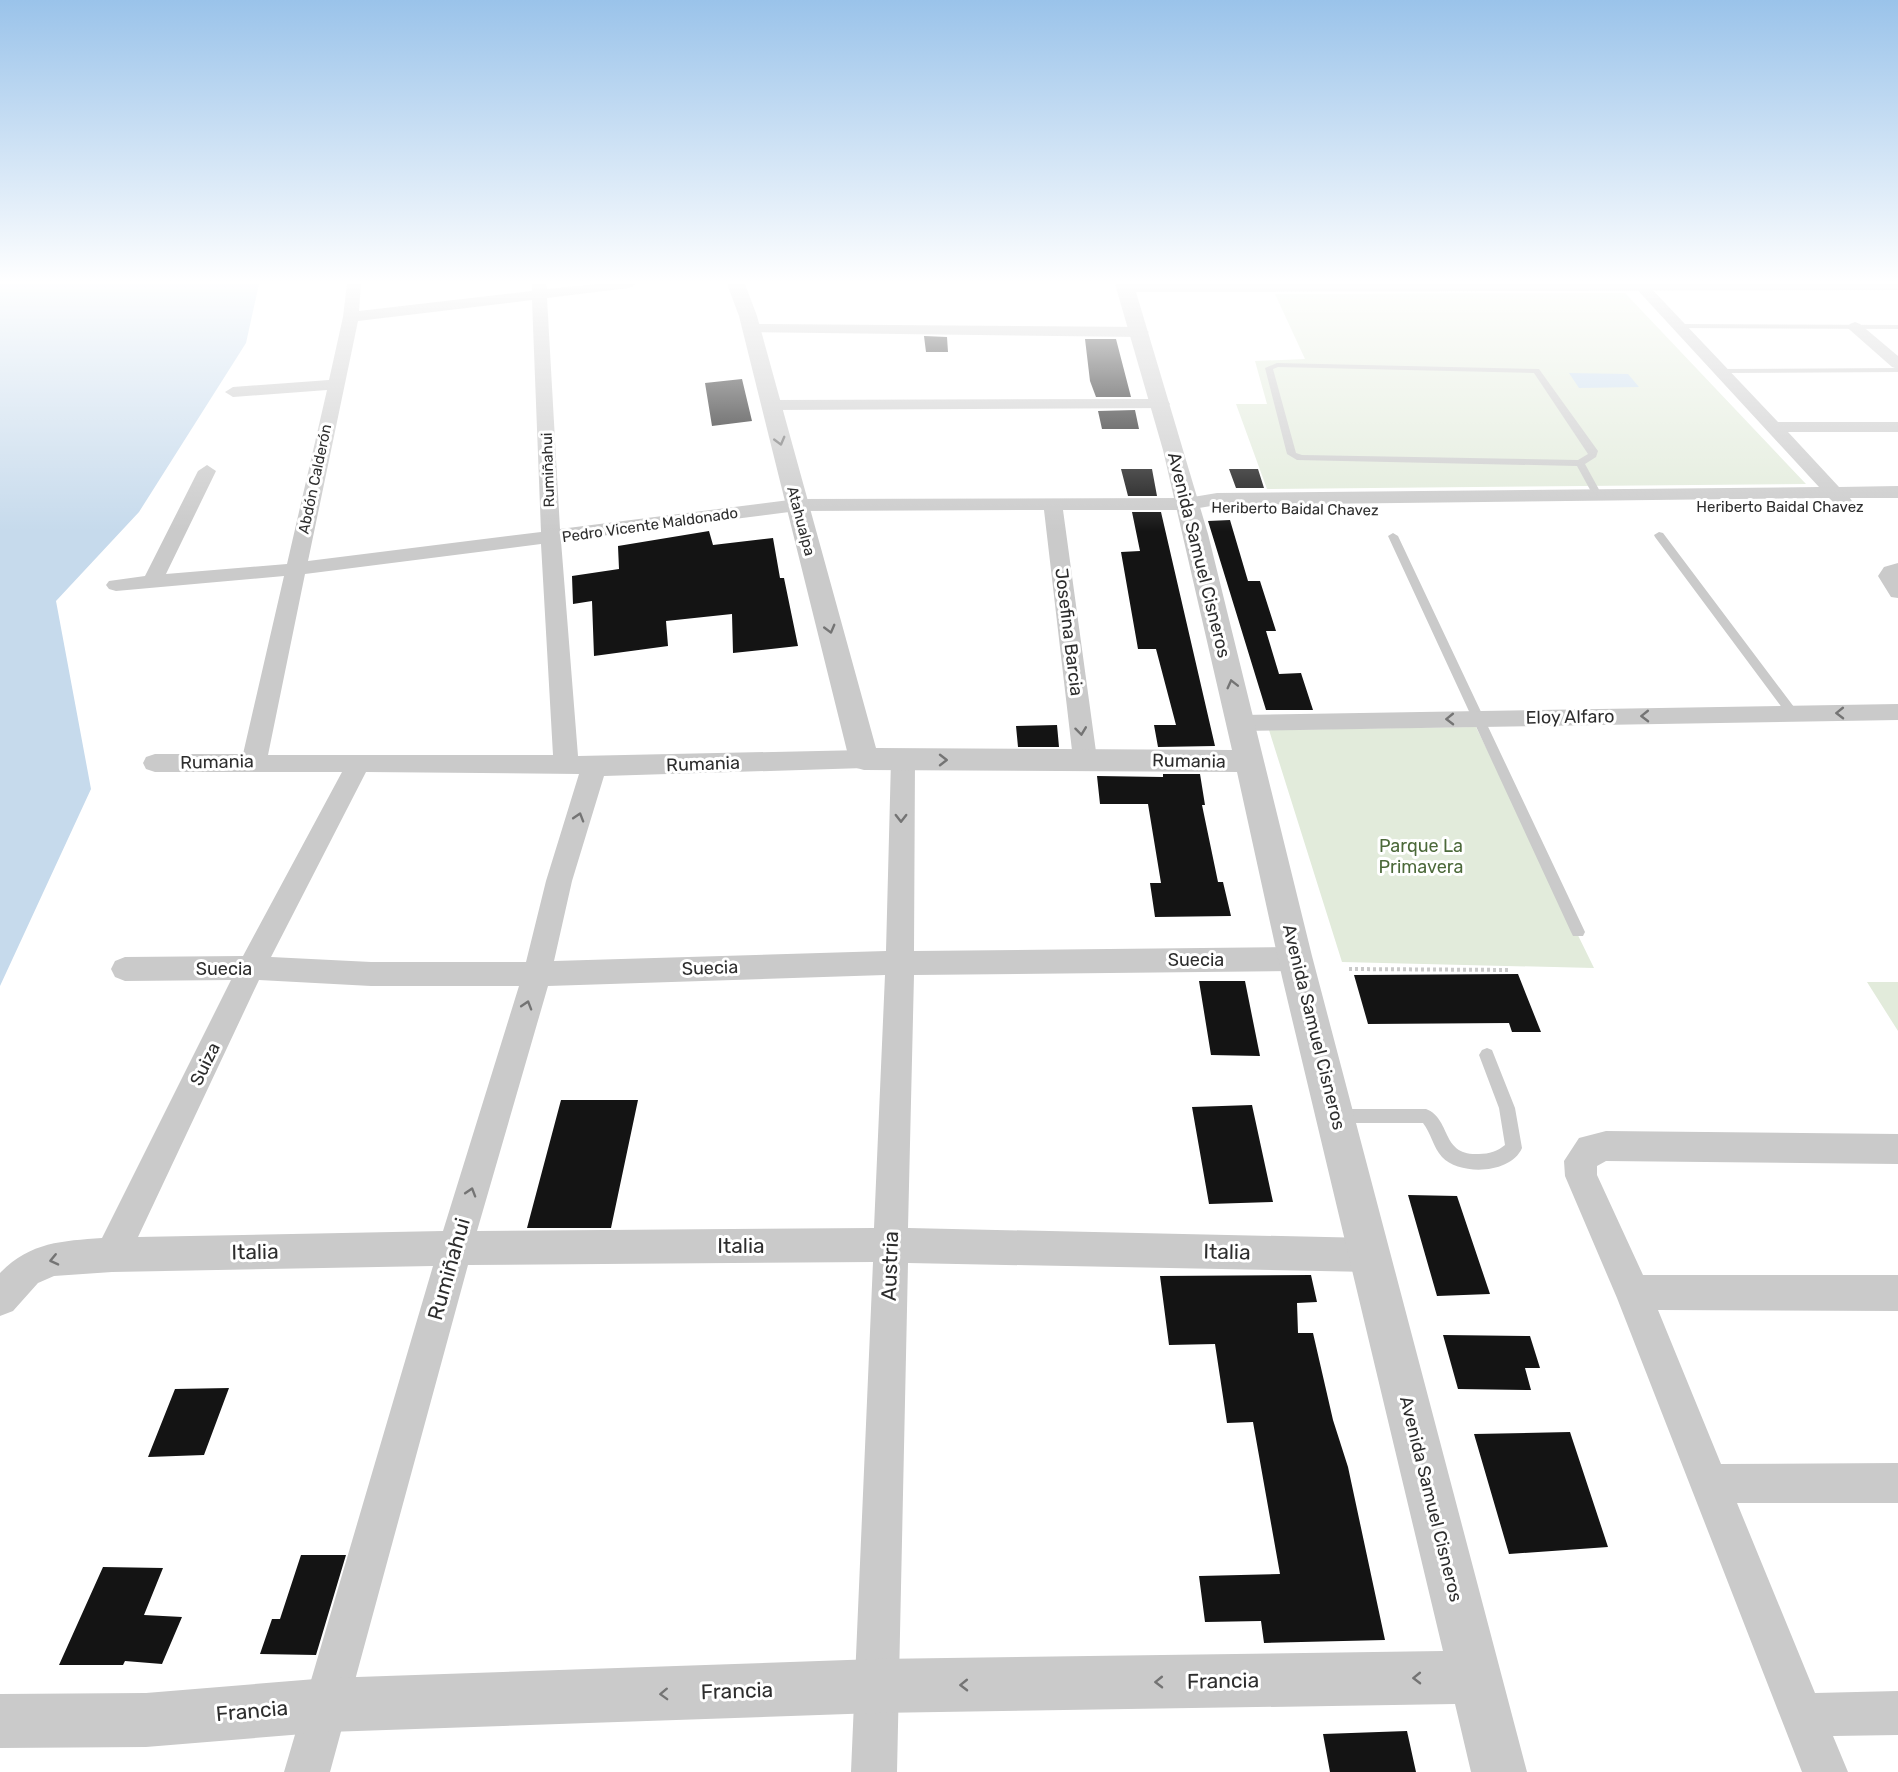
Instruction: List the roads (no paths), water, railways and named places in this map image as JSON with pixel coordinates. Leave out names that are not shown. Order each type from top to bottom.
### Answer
[{"type":"street","name":"Abdón Calderón","points":[[254,761],[340,367]]},
{"type":"street","name":"Rumiñahui","points":[[307,1772],[328,1705],[455,1248],[537,974],[559,881],[580,766],[551,538],[543,367]]},
{"type":"street","name":"Atahualpa","points":[[761,367],[864,759]]},
{"type":"street","name":"Avenida Samuel Cisneros","points":[[1151,367],[1246,742],[1296,959],[1499,1772]]},
{"type":"street","points":[[1717,367],[1841,499]]},
{"type":"street","points":[[233,392],[336,384]]},
{"type":"street","points":[[771,405],[1161,404]]},
{"type":"street","points":[[1773,427],[1898,427]]},
{"type":"street","points":[[153,580],[207,471]]},
{"type":"street","name":"Heriberto Baidal Chavez","points":[[1187,504],[1220,511],[1841,499],[1898,492]]},
{"type":"street","name":"Heriberto Baidal Chavez","points":[[1187,504],[1217,499],[1597,495],[1841,499],[1898,506]]},
{"type":"street","name":"Pedro Vicente Maldonado","points":[[116,585],[296,569],[797,505],[1187,504]]},
{"type":"street","name":"Josefina Barcia","points":[[1053,506],[1084,759]]},
{"type":"street","points":[[1898,569],[1891,571],[1888,576],[1898,592]]},
{"type":"street","name":"Eloy Alfaro","points":[[1246,742],[1480,719],[1898,712]]},
{"type":"street","name":"Rumania","points":[[155,763],[254,761],[580,766],[864,759],[1084,759],[1246,742]]},
{"type":"street","name":"Austria","points":[[874,1772],[900,963],[903,760]]},
{"type":"street","name":"Suiza","points":[[112,1255],[251,968],[359,763]]},
{"type":"street","name":"Suecia","points":[[124,969],[251,968],[372,974],[537,974],[900,963],[1296,959]]},
{"type":"street","points":[[1825,1772],[1633,1293],[1581,1176],[1580,1161],[1590,1149],[1631,1145],[1898,1149]]},
{"type":"street","name":"Italia","points":[[112,1255],[455,1248],[891,1245],[1370,1255]]},
{"type":"street","points":[[0,1298],[27,1271],[52,1259],[112,1255]]},
{"type":"street","points":[[1633,1293],[1688,1291],[1898,1293]]},
{"type":"street","points":[[1710,1484],[1898,1483]]},
{"type":"street","name":"Francia","points":[[0,1721],[146,1720],[328,1705],[876,1686],[1476,1677]]},
{"type":"street","points":[[1802,1715],[1898,1713]]},
{"type":"lane","points":[[1272,367],[1269,368],[1292,454],[1300,458],[1580,463],[1589,460],[1593,451],[1536,371],[1350,367]]},
{"type":"lane","points":[[1721,371],[1898,370]]},
{"type":"lane","points":[[1580,463],[1597,495]]},
{"type":"lane","points":[[1659,535],[1793,714]]},
{"type":"lane","points":[[1393,536],[1578,932]]},
{"type":"lane","points":[[1337,1116],[1426,1116],[1434,1124],[1447,1151],[1456,1158],[1473,1162],[1501,1159],[1514,1148],[1507,1108],[1487,1055]]},
{"type":"water","points":[[0,367],[231,367],[139,512],[56,601],[91,789],[0,986]]},
{"type":"water","points":[[1569,373],[1628,374],[1639,387],[1579,388]]},
{"type":"park label","name":"Parque La Primavera","points":[[1421,856]]}]
